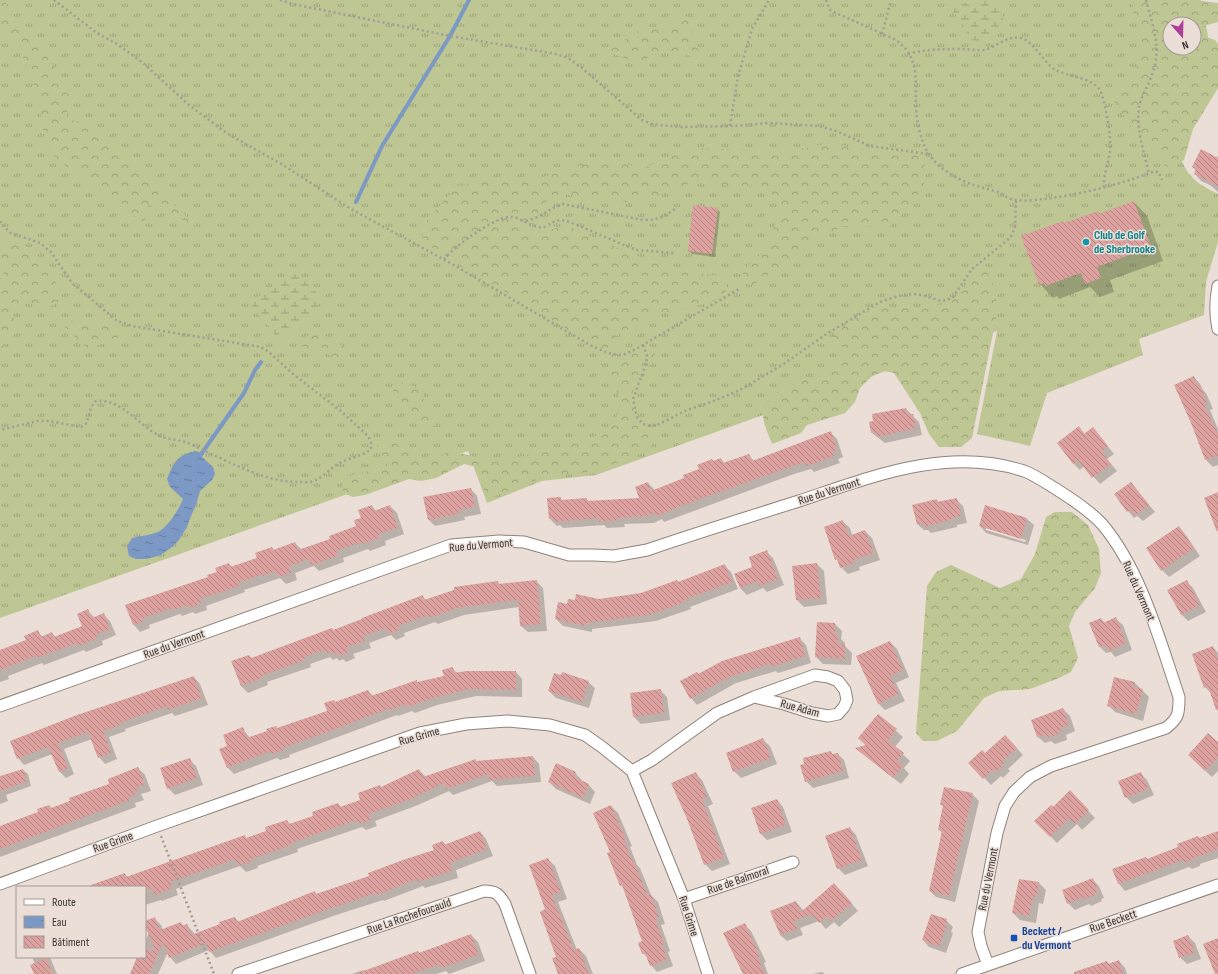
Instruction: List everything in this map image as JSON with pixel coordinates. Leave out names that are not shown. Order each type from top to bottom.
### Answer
[{"type":"street","points":[[1218,286],[1215,310],[1218,329]]},
{"type":"street","name":"Rue du Vermont","points":[[0,706],[451,545],[499,541],[524,542],[568,555],[594,554],[614,556],[647,550],[876,476],[917,465],[970,461],[995,464],[1025,471],[1076,501],[1101,524],[1120,550],[1137,582],[1150,613],[1179,697],[1179,711],[1175,721],[1166,728],[1051,766],[1030,777],[1014,792],[1005,806],[997,833],[978,932],[988,965]]},
{"type":"street","name":"Rue Adam","points":[[632,771],[652,760],[718,713],[754,697],[815,676],[828,677],[838,681],[845,690],[847,700],[844,707],[838,714],[828,716],[754,697]]},
{"type":"street","name":"Rue Grime","points":[[0,884],[157,826],[420,734],[466,724],[508,721],[550,725],[585,735],[602,746],[632,771],[684,899],[708,974]]},
{"type":"street","name":"Rue de Balmoral","points":[[684,899],[792,862]]},
{"type":"street","name":"Rue Beckett","points":[[962,974],[1218,885]]},
{"type":"street","name":"Rue La Rochefoucauld","points":[[238,974],[484,891],[494,891],[500,895],[505,904],[530,974]]},
{"type":"path","points":[[54,0],[97,33],[117,44],[143,63],[190,106],[228,134],[283,165],[351,209],[444,259],[580,340],[608,353],[618,356],[623,355],[739,289]]},
{"type":"path","points":[[280,0],[442,34],[556,54],[568,58],[582,68],[642,120],[652,124],[679,127],[730,126],[768,123],[818,126],[836,131],[870,146],[928,154]]},
{"type":"path","points":[[730,126],[738,76],[752,29],[769,0]]},
{"type":"path","points":[[826,0],[830,10],[836,14],[901,44],[912,60],[915,68],[918,121],[923,142],[928,154],[944,170],[961,180],[1000,193],[1011,199],[1028,201],[1104,188],[1124,183],[1155,171],[1159,173],[1162,180]]},
{"type":"path","points":[[882,34],[890,0]]},
{"type":"path","points":[[1146,0],[1157,43],[1156,64],[1148,87],[1139,105],[1138,123],[1150,174]]},
{"type":"path","points":[[908,54],[934,49],[982,50],[994,47],[1007,40],[1022,38],[1032,46],[1053,68],[1092,83],[1098,87],[1102,95],[1110,141],[1110,151],[1104,180],[1104,188]]},
{"type":"path","points":[[643,345],[647,356],[646,364],[633,399],[637,417],[643,424],[650,426],[658,425],[687,410],[740,390],[782,365],[828,333],[880,302],[898,296],[913,294],[922,295],[941,301],[947,300],[953,296],[972,269],[1010,238],[1015,228],[1016,200]]},
{"type":"path","points":[[524,221],[538,218],[554,207],[563,204],[643,220],[654,220],[666,216],[676,208]]},
{"type":"path","points":[[444,259],[470,237],[486,226],[500,219],[511,217],[536,226],[544,227],[561,219],[636,250],[674,253]]},
{"type":"path","points":[[0,221],[2,226],[11,233],[40,243],[51,252],[72,283],[117,321],[132,326],[261,347],[342,412],[368,436],[371,442],[371,449],[365,454],[350,458],[338,464],[322,477],[312,482],[285,482],[263,476],[235,465],[188,442],[160,436],[143,426],[124,409],[102,400],[96,401],[91,407],[87,423],[81,427],[49,421],[37,421],[0,430]]},
{"type":"path","points":[[157,826],[214,974]]},
{"type":"green space","points":[[0,0],[1201,0],[1211,52],[1181,159],[1187,171],[1195,180],[1218,194],[1218,242],[1206,282],[1204,315],[1139,339],[1143,355],[1047,393],[1030,446],[977,434],[997,331],[596,475],[542,481],[487,503],[468,451],[0,618]]},
{"type":"green space","points":[[0,0],[5,0],[9,11],[60,73],[68,97],[67,119],[96,126],[196,226],[148,205],[150,214],[143,222],[56,159],[43,129],[37,93],[23,57],[0,23]]},
{"type":"green space","points":[[945,0],[950,0],[952,3],[960,7],[971,0],[996,0],[1004,23],[995,36],[977,41],[969,39],[965,28]]},
{"type":"green space","points":[[1132,0],[1193,0],[1218,3],[1218,22],[1202,27],[1202,16],[1162,16],[1162,56],[1202,56],[1202,36],[1215,40],[1218,44],[1218,88],[1193,129],[1184,160],[1171,168],[1163,165],[1163,150],[1151,147],[1141,142],[1112,98],[1116,92],[1127,91],[1135,74],[1142,40],[1134,15]]},
{"type":"green space","points":[[683,14],[693,20],[692,36],[699,52],[693,57],[665,49],[638,63],[608,52],[641,29],[665,27]]},
{"type":"green space","points":[[831,142],[855,149],[915,153],[925,160],[924,186],[904,212],[889,227],[843,226],[813,243],[760,281],[751,285],[743,283],[743,270],[763,252],[780,214],[773,195],[756,185],[744,188],[730,188],[711,179],[689,184],[659,195],[628,202],[560,194],[547,200],[538,213],[524,221],[525,230],[544,232],[565,225],[677,271],[722,276],[728,289],[722,296],[711,302],[672,312],[663,312],[649,317],[612,339],[614,347],[622,353],[654,351],[656,359],[638,379],[632,394],[636,419],[643,431],[649,434],[654,441],[650,450],[596,471],[542,478],[487,499],[476,467],[464,464],[436,478],[421,481],[409,479],[365,495],[353,497],[343,493],[342,484],[349,476],[388,466],[389,463],[376,448],[380,442],[389,440],[426,461],[452,451],[495,462],[564,447],[590,439],[614,425],[621,403],[609,367],[599,347],[423,242],[422,226],[457,186],[499,179],[527,182],[590,163],[621,162],[641,169],[692,148],[783,151],[813,147]]},
{"type":"green space","points":[[12,239],[48,265],[63,299],[52,306],[19,303],[12,308],[16,332],[0,354],[0,284],[4,272],[0,260],[0,244]]},
{"type":"green space","points":[[980,267],[989,276],[992,282],[996,294],[997,313],[972,438],[961,447],[939,447],[929,434],[920,413],[894,373],[884,371],[871,377],[860,388],[855,402],[845,413],[807,425],[801,433],[772,444],[763,418],[764,406],[776,393],[820,374],[836,364],[848,351],[833,337],[847,324],[858,316],[876,309],[929,306],[949,302],[959,295],[976,268]]},
{"type":"green space","points":[[296,273],[310,285],[318,295],[318,304],[294,330],[283,337],[278,338],[253,308],[251,304],[252,300],[284,278]]},
{"type":"green space","points":[[57,319],[71,320],[87,325],[105,323],[120,337],[88,349]]},
{"type":"green space","points":[[320,332],[350,351],[343,359],[301,346],[297,339]]},
{"type":"green space","points":[[401,382],[422,389],[424,402],[434,418],[436,428],[397,406],[393,389]]},
{"type":"green space","points":[[1055,512],[1072,512],[1088,525],[1099,549],[1101,573],[1095,588],[1075,612],[1069,626],[1078,658],[1071,672],[1030,689],[999,691],[984,698],[957,731],[937,741],[923,741],[916,733],[927,586],[936,572],[951,565],[1000,588],[1021,579],[1035,554],[1046,517]]},
{"type":"water","points":[[196,451],[204,454],[202,457],[213,467],[215,474],[212,480],[200,491],[187,527],[179,540],[161,555],[146,559],[136,559],[129,556],[127,546],[132,538],[148,535],[162,530],[176,513],[183,499],[170,487],[167,479],[174,464],[180,457]]},
{"type":"building","points":[[1201,149],[1218,158],[1218,186],[1194,174],[1196,169],[1192,167]]},
{"type":"building","name":"Club de Golf de Sherbrooke","points":[[1134,201],[1151,247],[1097,267],[1101,278],[1085,284],[1081,273],[1045,286],[1044,283],[1039,285],[1021,236],[1063,221],[1064,223],[1098,211],[1099,214]]},
{"type":"building","points":[[693,205],[718,208],[712,254],[688,251]]},
{"type":"building","points":[[1194,376],[1198,386],[1200,385],[1207,402],[1204,404],[1218,434],[1218,456],[1205,460],[1174,385]]},
{"type":"building","points":[[906,408],[908,415],[913,414],[916,428],[877,437],[876,432],[871,433],[869,422],[873,421],[872,414]]},
{"type":"building","points":[[1079,426],[1084,434],[1093,427],[1108,446],[1101,452],[1111,464],[1092,478],[1078,460],[1073,464],[1057,443]]},
{"type":"building","points":[[831,431],[837,450],[832,452],[834,456],[807,466],[805,462],[787,468],[686,504],[657,516],[656,513],[646,516],[618,518],[618,520],[599,522],[599,518],[555,522],[555,519],[549,519],[547,498],[561,497],[561,500],[587,498],[587,501],[639,498],[635,487],[648,482],[651,491],[684,478],[683,475],[699,469],[697,465],[712,459],[713,461],[721,458],[723,463],[749,454],[752,461]]},
{"type":"building","points":[[1131,482],[1149,505],[1135,515],[1131,509],[1127,512],[1114,494]]},
{"type":"building","points":[[471,488],[475,507],[458,510],[459,514],[428,520],[423,497]]},
{"type":"building","points":[[1218,492],[1218,531],[1217,532],[1204,498]]},
{"type":"building","points":[[957,498],[961,516],[923,527],[923,523],[917,524],[912,505],[937,499],[937,502]]},
{"type":"building","points":[[372,505],[374,511],[390,505],[398,528],[379,534],[380,538],[362,544],[362,542],[336,551],[338,556],[311,565],[309,559],[289,566],[291,573],[278,577],[276,571],[263,576],[263,574],[238,583],[239,586],[200,599],[201,604],[188,608],[187,605],[174,610],[173,608],[143,618],[144,621],[133,625],[125,605],[208,577],[207,575],[217,572],[215,568],[229,563],[230,567],[257,558],[255,553],[272,547],[273,550],[295,542],[298,550],[330,539],[329,536],[356,526],[354,520],[361,518],[358,510]]},
{"type":"building","points":[[985,505],[1027,518],[1021,539],[979,526]]},
{"type":"building","points":[[843,520],[849,536],[865,530],[874,553],[853,560],[854,563],[840,568],[837,559],[835,560],[824,527]]},
{"type":"building","points":[[1179,526],[1194,548],[1161,571],[1146,548]]},
{"type":"building","points":[[767,550],[778,579],[759,586],[758,581],[740,588],[734,574],[752,567],[749,557]]},
{"type":"building","points":[[817,563],[821,598],[796,600],[792,566]]},
{"type":"building","points":[[725,564],[732,582],[684,600],[685,602],[649,615],[586,623],[585,626],[555,619],[558,602],[567,604],[568,599],[575,600],[576,594],[599,599],[641,593],[677,580],[678,582]]},
{"type":"building","points":[[537,580],[541,624],[520,626],[518,600],[457,608],[430,618],[429,615],[398,626],[399,630],[388,634],[386,628],[363,636],[365,641],[347,647],[349,652],[338,656],[337,652],[331,654],[330,652],[326,653],[324,650],[304,657],[305,660],[261,676],[262,678],[241,686],[231,661],[249,655],[251,658],[332,628],[333,630],[423,595],[424,600],[454,590],[454,587],[498,581],[498,584]]},
{"type":"building","points":[[1187,580],[1200,605],[1181,615],[1167,590]]},
{"type":"building","points":[[88,609],[92,618],[104,613],[110,629],[96,634],[97,638],[79,646],[77,643],[36,658],[35,656],[0,670],[0,650],[26,640],[24,636],[38,630],[41,637],[52,632],[54,637],[82,626],[77,614]]},
{"type":"building","points":[[1116,617],[1126,643],[1108,651],[1106,645],[1099,647],[1089,623],[1101,618],[1103,623]]},
{"type":"building","points":[[817,622],[835,623],[835,635],[838,635],[838,645],[845,645],[845,659],[815,657]]},
{"type":"building","points":[[800,637],[805,656],[771,667],[770,664],[729,677],[690,699],[680,681],[697,672],[698,674],[722,661]]},
{"type":"building","points":[[890,641],[903,670],[890,676],[899,694],[878,704],[856,656]]},
{"type":"building","points":[[1213,646],[1218,660],[1218,710],[1216,710],[1208,686],[1204,688],[1192,654]]},
{"type":"building","points":[[453,667],[454,673],[466,671],[516,671],[516,690],[469,689],[430,699],[407,707],[406,704],[390,710],[390,708],[283,748],[284,750],[272,754],[271,751],[227,768],[219,749],[227,746],[223,735],[243,727],[247,738],[267,731],[266,729],[276,726],[277,728],[327,711],[324,703],[334,700],[335,702],[368,690],[371,696],[417,680],[417,682],[444,676],[442,670]]},
{"type":"building","points":[[562,672],[589,681],[582,702],[548,691],[554,673],[561,675]]},
{"type":"building","points":[[194,676],[202,698],[168,710],[167,706],[120,723],[120,725],[103,731],[111,753],[98,758],[88,732],[58,743],[68,768],[59,772],[48,747],[17,759],[10,741],[77,715]]},
{"type":"building","points":[[1114,677],[1135,682],[1133,687],[1143,689],[1136,714],[1107,706]]},
{"type":"building","points":[[661,689],[664,713],[633,717],[630,693]]},
{"type":"building","points":[[1063,708],[1069,725],[1060,728],[1061,733],[1047,738],[1046,734],[1037,737],[1031,720]]},
{"type":"building","points":[[878,714],[897,729],[888,741],[904,753],[897,761],[903,766],[893,778],[855,748],[866,745],[858,738]]},
{"type":"building","points":[[1208,733],[1218,742],[1218,757],[1205,771],[1188,755]]},
{"type":"building","points":[[1005,735],[1017,748],[1002,761],[1004,764],[996,772],[993,769],[983,779],[968,763],[982,750],[985,753]]},
{"type":"building","points":[[763,738],[771,758],[733,772],[726,753]]},
{"type":"building","points":[[831,751],[832,754],[838,753],[843,771],[805,782],[800,765],[804,764],[803,758]]},
{"type":"building","points":[[533,756],[535,776],[489,780],[489,774],[446,789],[444,783],[411,799],[369,814],[371,820],[358,824],[357,820],[291,843],[292,845],[251,859],[252,861],[238,866],[236,860],[233,860],[170,882],[172,888],[155,895],[152,888],[146,891],[146,886],[91,885],[125,873],[126,877],[245,835],[246,838],[266,831],[265,827],[287,820],[289,824],[313,816],[312,812],[338,803],[340,807],[360,800],[358,793],[380,785],[381,787],[419,769],[423,777],[476,759],[476,761]]},
{"type":"building","points":[[190,758],[197,778],[167,789],[160,768]]},
{"type":"building","points":[[556,763],[576,772],[574,777],[589,784],[583,798],[548,782]]},
{"type":"building","points":[[138,767],[145,784],[135,788],[138,793],[129,797],[130,800],[0,849],[0,826],[38,812],[37,809],[49,805],[51,808],[70,801],[69,798],[109,784],[108,779]]},
{"type":"building","points":[[23,769],[27,781],[0,791],[0,776]]},
{"type":"building","points":[[696,772],[707,797],[702,799],[724,858],[704,865],[687,819],[671,783]]},
{"type":"building","points":[[1141,772],[1148,789],[1125,798],[1118,781]]},
{"type":"building","points":[[944,787],[973,793],[949,896],[929,891],[942,831],[938,830],[943,805],[940,805]]},
{"type":"building","points":[[1070,790],[1089,810],[1075,824],[1069,818],[1050,837],[1034,821],[1051,805],[1053,807]]},
{"type":"building","points":[[777,799],[786,825],[760,834],[751,808]]},
{"type":"building","points":[[611,805],[626,840],[624,840],[632,861],[633,860],[648,896],[651,894],[659,917],[655,918],[664,944],[662,945],[667,959],[650,966],[645,953],[642,954],[638,943],[642,941],[622,885],[620,886],[607,853],[610,852],[593,813]]},
{"type":"building","points":[[850,827],[862,860],[837,869],[825,836]]},
{"type":"building","points":[[480,831],[487,849],[450,863],[452,871],[418,882],[417,879],[377,895],[376,893],[209,952],[206,943],[169,958],[163,942],[149,974],[130,974],[137,958],[146,958],[146,947],[156,952],[146,928],[146,921],[155,917],[160,930],[181,922],[182,926],[187,924],[191,935],[220,924],[219,922],[235,917],[237,922],[315,891],[316,894],[369,876],[368,873],[434,850],[432,845],[443,841],[444,845]]},
{"type":"building","points":[[1218,831],[1218,849],[1184,863],[1183,860],[1118,884],[1112,869],[1146,857],[1147,859],[1178,847],[1177,844],[1198,836],[1199,838]]},
{"type":"building","points":[[548,858],[561,892],[552,895],[574,950],[579,948],[589,974],[558,974],[552,958],[556,957],[540,912],[545,909],[529,865]]},
{"type":"building","points":[[1093,878],[1098,891],[1095,893],[1096,895],[1083,899],[1083,897],[1067,904],[1062,890]]},
{"type":"building","points":[[1019,879],[1039,882],[1037,897],[1033,897],[1029,916],[1012,913]]},
{"type":"building","points":[[834,883],[852,903],[831,921],[827,916],[819,923],[812,914],[794,921],[797,929],[780,935],[770,911],[796,901],[801,912]]},
{"type":"building","points":[[931,914],[947,919],[945,925],[947,925],[939,947],[922,940]]},
{"type":"building","points":[[745,923],[760,956],[758,957],[764,974],[743,974],[723,933]]},
{"type":"building","points":[[471,934],[479,955],[441,968],[440,964],[412,974],[358,974],[418,951],[419,953]]},
{"type":"building","points":[[1188,935],[1195,952],[1179,958],[1173,941]]},
{"type":"building","points":[[1218,938],[1218,974],[1215,974],[1203,944]]},
{"type":"building","points":[[46,958],[53,974],[34,974],[30,965]]},
{"type":"building","points":[[1119,960],[1123,974],[1074,974],[1074,972],[1107,961],[1108,964]]},
{"type":"waterway","points":[[356,202],[382,146],[450,36],[469,0]]},
{"type":"waterway","points":[[202,453],[244,393],[255,370],[261,362]]},
{"type":"place","name":"Club de Golf de Sherbrooke","points":[[1086,242]]},
{"type":"place","name":"Beckett / du Vermont","points":[[1014,938]]}]
